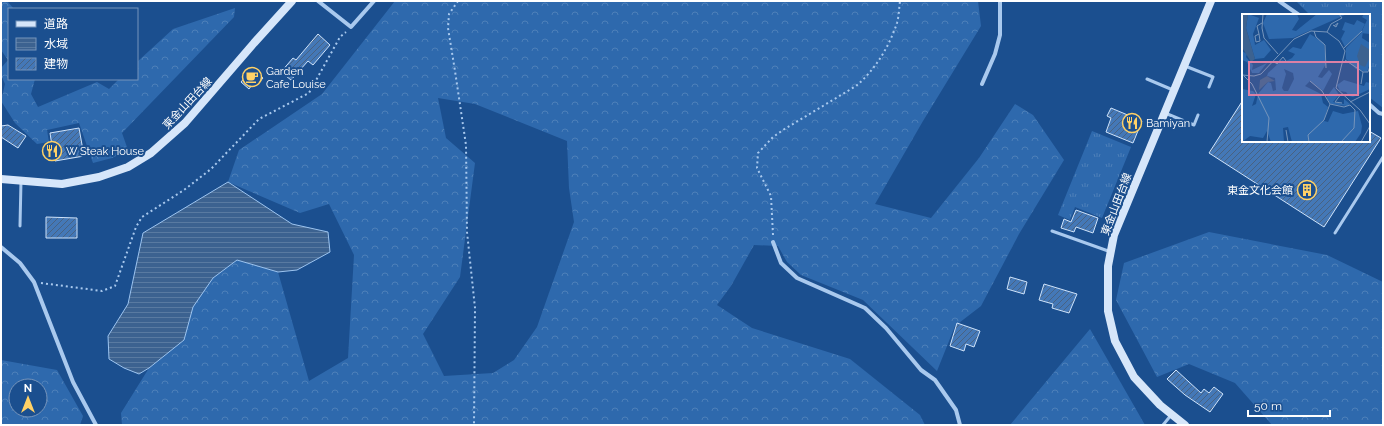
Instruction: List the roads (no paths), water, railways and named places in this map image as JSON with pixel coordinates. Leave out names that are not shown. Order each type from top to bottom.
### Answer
[{"type":"main road","name":"東金山田台線","points":[[1,179],[62,184],[99,177],[128,166],[151,153],[185,123],[292,1]]},
{"type":"main road","name":"東金山田台線","points":[[1185,425],[1160,405],[1134,377],[1115,341],[1108,311],[1108,266],[1114,235],[1212,1]]},
{"type":"street","points":[[318,1],[351,27],[374,1]]},
{"type":"street","points":[[982,84],[995,54],[1000,35],[1000,1]]},
{"type":"street","points":[[1279,1],[1298,14]]},
{"type":"street","points":[[1370,105],[1379,113],[1383,114]]},
{"type":"street","points":[[774,242],[781,263],[797,278],[865,308],[886,328],[921,370],[935,380],[956,410],[960,425]]},
{"type":"street","points":[[1,247],[20,263],[34,282],[73,382],[96,425]]},
{"type":"lane","points":[[1291,14],[1293,10]]},
{"type":"lane","points":[[1185,66],[1213,77],[1209,87]]},
{"type":"lane","points":[[1147,79],[1174,90]]},
{"type":"lane","points":[[1165,113],[1194,125],[1198,114]]},
{"type":"lane","points":[[1335,233],[1383,157]]},
{"type":"lane","points":[[20,226],[21,181]]},
{"type":"lane","points":[[1052,231],[1111,252]]},
{"type":"lane","points":[[1163,425],[1172,414]]},
{"type":"water","points":[[228,182],[292,224],[328,232],[330,252],[297,270],[278,272],[237,260],[213,278],[193,307],[184,340],[149,368],[139,374],[124,368],[109,359],[108,336],[128,304],[143,233]]},
{"type":"place","name":"Garden Cafe Louise","points":[[252,77]]},
{"type":"place","name":"Bamiyan","points":[[1132,123]]},
{"type":"place","name":"W Steak House","points":[[52,151]]},
{"type":"place","name":"東金文化会館","points":[[1307,190]]}]
